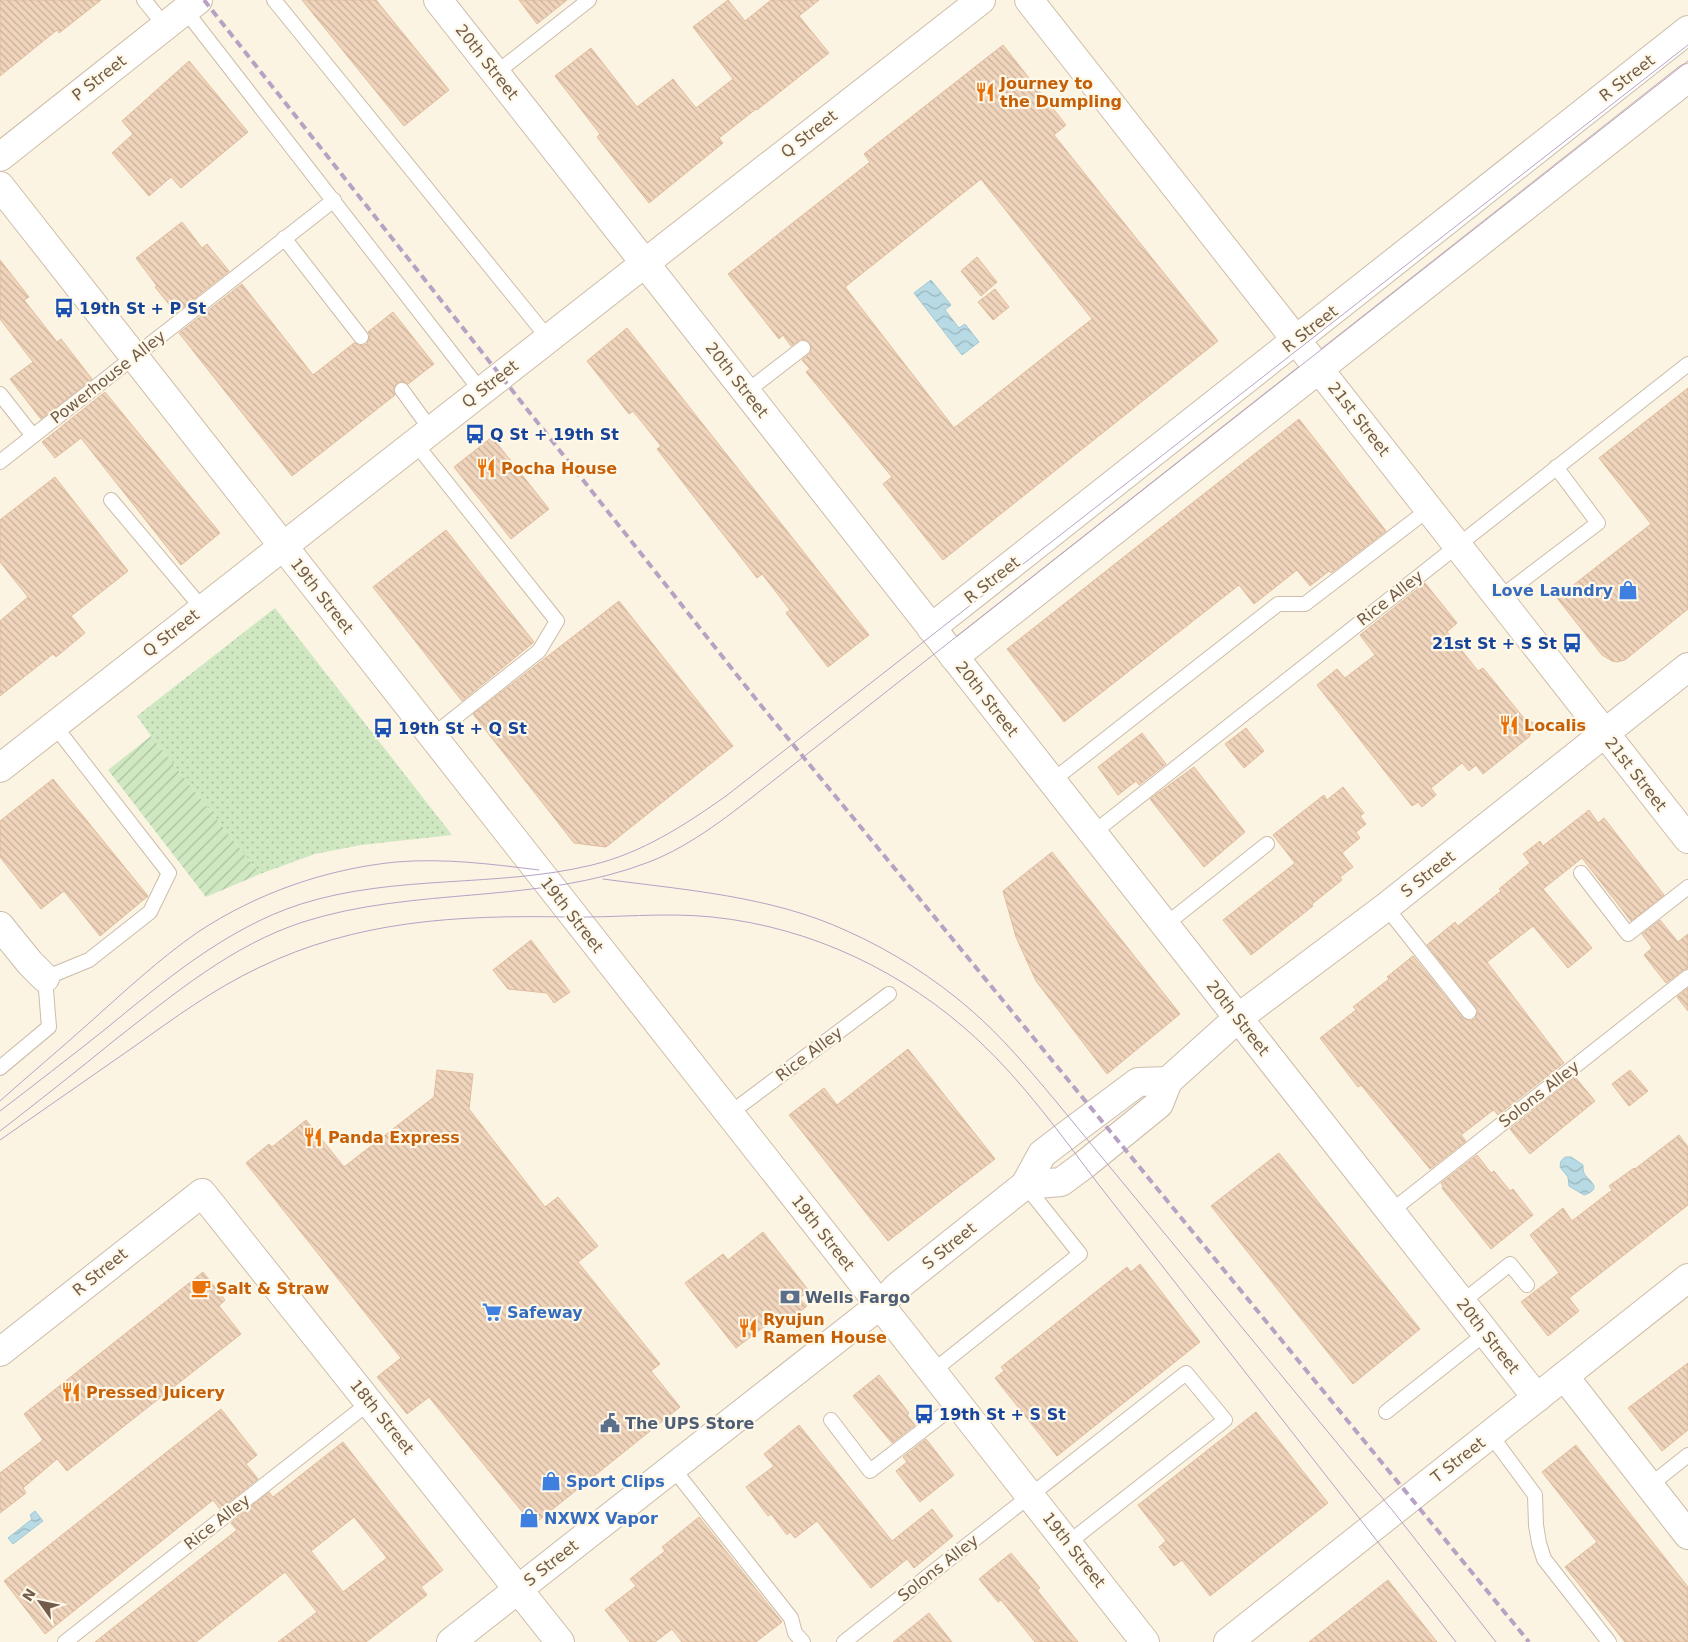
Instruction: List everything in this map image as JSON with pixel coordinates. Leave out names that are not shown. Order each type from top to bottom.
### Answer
[{"type":"street","name":"20th Street","points":[[438,0],[1537,1398]]},
{"type":"street","name":"Q Street","points":[[0,768],[981,0]]},
{"type":"street","name":"21st Street","points":[[1029,0],[1688,839]]},
{"type":"street","name":"P Street","points":[[0,157],[183,12]]},
{"type":"street","name":"R Street","points":[[931,628],[1688,30]]},
{"type":"street","points":[[954,657],[1688,78]]},
{"type":"street","name":"19th Street","points":[[0,186],[1145,1642]]},
{"type":"street","name":"S Street","points":[[451,1642],[880,1305],[897,1288],[1025,1185],[1061,1182],[1076,1171],[1159,1104],[1168,1081],[1238,1018],[1386,907],[1688,667]]},
{"type":"street","points":[[0,926],[30,963],[45,978]]},
{"type":"street","name":"R Street","points":[[0,1352],[199,1186]]},
{"type":"street","name":"18th Street","points":[[199,1186],[560,1642]]},
{"type":"street","name":"T Street","points":[[1228,1642],[1688,1278]]},
{"type":"street","points":[[1564,1376],[1688,1535]]},
{"type":"lane","points":[[144,0],[183,12],[334,200],[481,390]]},
{"type":"lane","points":[[274,0],[548,338]]},
{"type":"lane","points":[[496,73],[589,0]]},
{"type":"lane","name":"Powerhouse Alley","points":[[0,462],[334,200]]},
{"type":"lane","points":[[284,238],[361,337]]},
{"type":"lane","points":[[746,392],[803,348]]},
{"type":"lane","name":"Rice Alley","points":[[1093,833],[1688,364]]},
{"type":"lane","points":[[402,390],[423,437],[557,621],[540,651],[432,736]]},
{"type":"lane","points":[[0,394],[33,436]]},
{"type":"lane","points":[[1498,599],[1598,523],[1556,467]]},
{"type":"lane","points":[[111,500],[202,608]]},
{"type":"lane","points":[[1052,782],[1278,604],[1304,604],[1429,509]]},
{"type":"lane","points":[[0,1068],[49,1027],[45,978],[89,960],[150,912],[169,873],[54,725]]},
{"type":"lane","points":[[1165,925],[1266,844]]},
{"type":"lane","points":[[1581,873],[1628,934],[1688,887]]},
{"type":"lane","points":[[1386,907],[1469,1012]]},
{"type":"lane","name":"Solons Alley","points":[[1390,1212],[1688,977]]},
{"type":"lane","name":"Rice Alley","points":[[728,1114],[889,994]]},
{"type":"lane","points":[[933,1371],[1080,1254],[1025,1185]]},
{"type":"lane","points":[[1462,1302],[1510,1264],[1527,1285]]},
{"type":"lane","points":[[1386,1412],[1486,1333]]},
{"type":"lane","name":"Solons Alley","points":[[844,1642],[1186,1373],[1225,1420],[1068,1543]]},
{"type":"lane","name":"Rice Alley","points":[[65,1642],[370,1402]]},
{"type":"lane","points":[[831,1420],[870,1471],[958,1403]]},
{"type":"lane","points":[[1490,1434],[1535,1495],[1536,1525],[1539,1544],[1544,1558],[1609,1642]]},
{"type":"lane","points":[[1649,1486],[1688,1455]]},
{"type":"lane","points":[[672,1468],[791,1618],[795,1633],[803,1642]]},
{"type":"green space","points":[[275,608],[452,835],[361,845],[315,854],[260,874],[151,736],[137,716]]},
{"type":"green space","points":[[151,736],[260,874],[206,897],[108,770]]},
{"type":"water","points":[[931,280],[951,305],[945,310],[959,328],[965,324],[979,342],[962,355],[914,293]]},
{"type":"water","points":[[1565,1157],[1571,1157],[1583,1165],[1584,1173],[1593,1184],[1593,1190],[1584,1195],[1569,1186],[1568,1177],[1560,1167],[1561,1161]]},
{"type":"water","points":[[35,1511],[43,1521],[13,1544],[8,1538],[32,1519],[30,1515]]},
{"type":"building","points":[[0,0],[101,0],[59,33],[57,30],[0,76]]},
{"type":"building","points":[[302,0],[376,0],[449,90],[404,126]]},
{"type":"building","points":[[519,0],[567,0],[537,24]]},
{"type":"building","points":[[728,0],[745,21],[771,0],[819,0],[799,16],[829,53],[719,138],[723,143],[649,203],[597,137],[600,134],[555,76],[591,48],[637,107],[673,79],[696,108],[733,79],[693,27]]},
{"type":"building","points":[[1003,45],[1066,125],[1054,135],[1218,341],[943,560],[883,484],[892,477],[806,372],[810,369],[802,360],[811,352],[810,343],[801,339],[791,346],[783,335],[779,339],[728,274],[870,162],[864,154]],"holes":[[[981,179],[1092,319],[954,428],[845,287]]]},
{"type":"building","points":[[189,61],[248,132],[181,188],[171,177],[149,196],[112,153],[133,134],[122,121]]},
{"type":"building","points":[[182,222],[202,248],[207,244],[229,271],[176,313],[155,287],[157,286],[136,258]]},
{"type":"building","points":[[977,257],[997,282],[981,296],[961,271]]},
{"type":"building","points":[[0,260],[29,297],[24,300],[57,342],[61,339],[92,379],[41,419],[10,379],[33,362],[0,319]]},
{"type":"building","points":[[242,284],[313,375],[354,343],[362,346],[367,344],[370,336],[368,332],[393,312],[434,364],[408,384],[402,381],[397,383],[393,390],[395,395],[292,476],[179,333]]},
{"type":"building","points":[[995,289],[1009,307],[993,320],[978,302]]},
{"type":"building","points":[[627,328],[869,635],[828,667],[786,613],[790,610],[762,574],[757,578],[657,449],[661,446],[633,411],[629,414],[587,361]]},
{"type":"building","points":[[1688,388],[1688,609],[1625,660],[1612,661],[1602,655],[1557,598],[1651,524],[1599,458]]},
{"type":"building","points":[[105,392],[220,533],[181,565],[81,438],[55,458],[42,442]]},
{"type":"building","points":[[1299,419],[1386,531],[1331,573],[1329,571],[1310,586],[1297,570],[1254,604],[1239,585],[1064,722],[1007,649]]},
{"type":"building","points":[[492,437],[549,509],[511,539],[454,467]]},
{"type":"building","points":[[55,477],[128,571],[71,616],[85,633],[56,657],[53,654],[0,696],[0,621],[28,597],[0,562],[0,520]]},
{"type":"building","points":[[446,530],[534,642],[462,701],[373,587]]},
{"type":"building","points":[[1425,583],[1457,623],[1447,632],[1478,671],[1483,668],[1523,717],[1535,724],[1529,737],[1483,774],[1476,765],[1469,771],[1462,763],[1431,788],[1436,795],[1422,807],[1418,802],[1412,806],[1317,685],[1337,669],[1345,678],[1375,655],[1360,635]]},
{"type":"building","points":[[619,601],[733,746],[606,847],[574,843],[473,714]]},
{"type":"building","points":[[1246,728],[1264,751],[1244,768],[1225,744]]},
{"type":"building","points":[[1142,733],[1166,764],[1139,785],[1136,781],[1118,795],[1098,767]]},
{"type":"building","points":[[1194,767],[1245,832],[1204,867],[1150,799]]},
{"type":"building","points":[[53,779],[148,896],[100,936],[64,891],[41,909],[0,857],[0,821]]},
{"type":"building","points":[[1343,787],[1364,813],[1360,816],[1366,824],[1356,832],[1360,838],[1342,853],[1353,867],[1340,877],[1342,880],[1312,904],[1313,906],[1251,955],[1223,920],[1295,863],[1273,835],[1324,795],[1327,800]]},
{"type":"building","points":[[1589,810],[1598,823],[1604,818],[1664,895],[1631,921],[1582,858],[1543,889],[1592,948],[1568,968],[1533,926],[1487,962],[1564,1063],[1498,1115],[1494,1110],[1492,1111],[1461,1135],[1466,1141],[1430,1169],[1361,1085],[1358,1087],[1320,1038],[1356,1010],[1353,1007],[1389,979],[1387,977],[1413,956],[1462,1017],[1470,1021],[1475,1019],[1478,1011],[1476,1007],[1427,945],[1455,922],[1458,926],[1501,891],[1499,889],[1530,863],[1523,854],[1540,841],[1543,846]]},
{"type":"building","points":[[1052,852],[1180,1014],[1107,1074],[1036,981],[1016,937],[1003,891]]},
{"type":"building","points":[[1660,920],[1678,942],[1688,934],[1688,968],[1666,983],[1644,955],[1652,948],[1642,934]]},
{"type":"building","points":[[531,940],[570,992],[554,1003],[547,993],[508,989],[493,970]]},
{"type":"building","points":[[1688,988],[1688,1011],[1677,997]]},
{"type":"building","points":[[908,1049],[995,1159],[888,1241],[789,1115],[824,1088],[837,1105]]},
{"type":"building","name":"Safeway","points":[[437,1070],[473,1074],[469,1109],[545,1207],[558,1197],[598,1246],[578,1262],[660,1364],[651,1371],[680,1407],[533,1525],[429,1397],[407,1414],[377,1377],[401,1358],[246,1163],[269,1144],[272,1147],[306,1120],[344,1167],[434,1097]]},
{"type":"building","points":[[1630,1070],[1648,1091],[1629,1106],[1612,1084]]},
{"type":"building","points":[[1575,1077],[1595,1101],[1530,1154],[1510,1129]]},
{"type":"building","points":[[1679,1135],[1688,1147],[1688,1205],[1569,1298],[1579,1311],[1548,1336],[1521,1302],[1559,1273],[1530,1235],[1563,1208],[1572,1221],[1612,1190],[1609,1186],[1635,1169]]},
{"type":"building","points":[[1279,1153],[1420,1329],[1353,1384],[1211,1206]]},
{"type":"building","points":[[1477,1155],[1491,1173],[1494,1171],[1510,1191],[1513,1189],[1533,1215],[1491,1249],[1442,1188],[1441,1183]]},
{"type":"building","points":[[763,1232],[809,1291],[799,1298],[807,1306],[779,1328],[773,1320],[736,1348],[685,1283],[723,1254],[728,1260]]},
{"type":"building","points":[[1140,1264],[1200,1342],[1057,1456],[995,1378],[1004,1371],[1001,1367],[1127,1267],[1131,1272]]},
{"type":"building","points":[[203,1272],[225,1300],[219,1306],[241,1334],[67,1471],[57,1459],[23,1488],[26,1493],[0,1513],[0,1473],[43,1440],[24,1414]]},
{"type":"building","points":[[1688,1363],[1688,1430],[1662,1451],[1628,1408]]},
{"type":"building","points":[[879,1375],[909,1413],[907,1415],[915,1425],[892,1443],[853,1396]]},
{"type":"building","points":[[221,1409],[257,1455],[246,1464],[258,1479],[220,1509],[213,1500],[45,1634],[4,1581]]},
{"type":"building","points":[[1256,1412],[1328,1503],[1210,1596],[1182,1560],[1174,1566],[1159,1547],[1166,1541],[1138,1505]]},
{"type":"building","points":[[799,1425],[892,1541],[932,1509],[953,1536],[914,1568],[907,1559],[871,1588],[817,1521],[795,1538],[790,1532],[787,1535],[771,1514],[768,1516],[746,1487],[774,1466],[764,1454]]},
{"type":"building","points":[[926,1439],[954,1475],[920,1502],[896,1471],[907,1462],[903,1457]]},
{"type":"building","points":[[343,1442],[443,1570],[421,1587],[427,1595],[366,1642],[278,1642],[317,1612],[285,1572],[196,1642],[95,1642],[237,1530],[231,1523],[269,1492],[273,1497]],"holes":[[[354,1517],[387,1558],[343,1592],[311,1551]]]},
{"type":"building","points":[[1576,1445],[1688,1587],[1688,1642],[1625,1642],[1565,1567],[1597,1542],[1542,1472]]},
{"type":"building","points":[[699,1517],[782,1622],[756,1642],[682,1642],[672,1629],[655,1642],[630,1642],[605,1610],[636,1586],[630,1579],[665,1551],[662,1547]]},
{"type":"building","points":[[1011,1553],[1040,1588],[1037,1590],[1078,1642],[1035,1642],[1001,1600],[998,1602],[979,1579]]},
{"type":"building","points":[[1388,1580],[1437,1642],[1309,1642]]},
{"type":"building","points":[[929,1613],[952,1642],[893,1642]]},
{"type":"tram line","points":[[0,1111],[196,958],[247,927],[273,914],[301,904],[373,888],[520,877],[592,865],[646,846],[695,817],[726,796],[1688,45]]},
{"type":"tram line","points":[[0,1131],[182,988],[228,957],[277,932],[303,922],[345,911],[389,903],[520,890],[564,884],[607,875],[649,862],[697,837],[755,795],[1688,61]]},
{"type":"tram line","points":[[0,1101],[169,953],[221,918],[268,895],[293,885],[344,870],[396,862],[450,861],[539,870]]},
{"type":"tram line","points":[[603,879],[728,896],[758,902],[818,919],[864,939],[896,956],[927,976],[971,1010],[1004,1042],[1054,1099],[1393,1511],[1496,1642]]},
{"type":"tram line","points":[[0,1140],[179,1015],[226,985],[258,968],[295,952],[371,930],[409,924],[487,917],[676,915],[749,922],[820,942],[888,974],[920,994],[978,1040],[1011,1074],[1056,1128],[1456,1642]]},
{"type":"railway","points":[[204,0],[759,703],[1529,1642]]},
{"type":"place","name":"Journey to the Dumpling","points":[[985,92]]},
{"type":"place","name":"19th St + P St","points":[[64,308]]},
{"type":"place","name":"Q St + 19th St","points":[[475,434]]},
{"type":"place","name":"Pocha House","points":[[486,468]]},
{"type":"place","name":"Love Laundry","points":[[1628,590]]},
{"type":"place","name":"21st St + S St","points":[[1572,643]]},
{"type":"place","name":"Localis","points":[[1509,725]]},
{"type":"place","name":"19th St + Q St","points":[[383,728]]},
{"type":"place","name":"Panda Express","points":[[313,1137]]},
{"type":"place","name":"Salt & Straw","points":[[201,1288]]},
{"type":"place","name":"Wells Fargo","points":[[790,1297]]},
{"type":"place","name":"Safeway","points":[[492,1312]]},
{"type":"place","name":"Ryujun Ramen House","points":[[748,1328]]},
{"type":"place","name":"Pressed Juicery","points":[[71,1392]]},
{"type":"place","name":"19th St + S St","points":[[924,1414]]},
{"type":"place","name":"The UPS Store","points":[[610,1423]]},
{"type":"place","name":"Sport Clips","points":[[551,1481]]},
{"type":"place","name":"NXWX Vapor","points":[[529,1518]]}]
